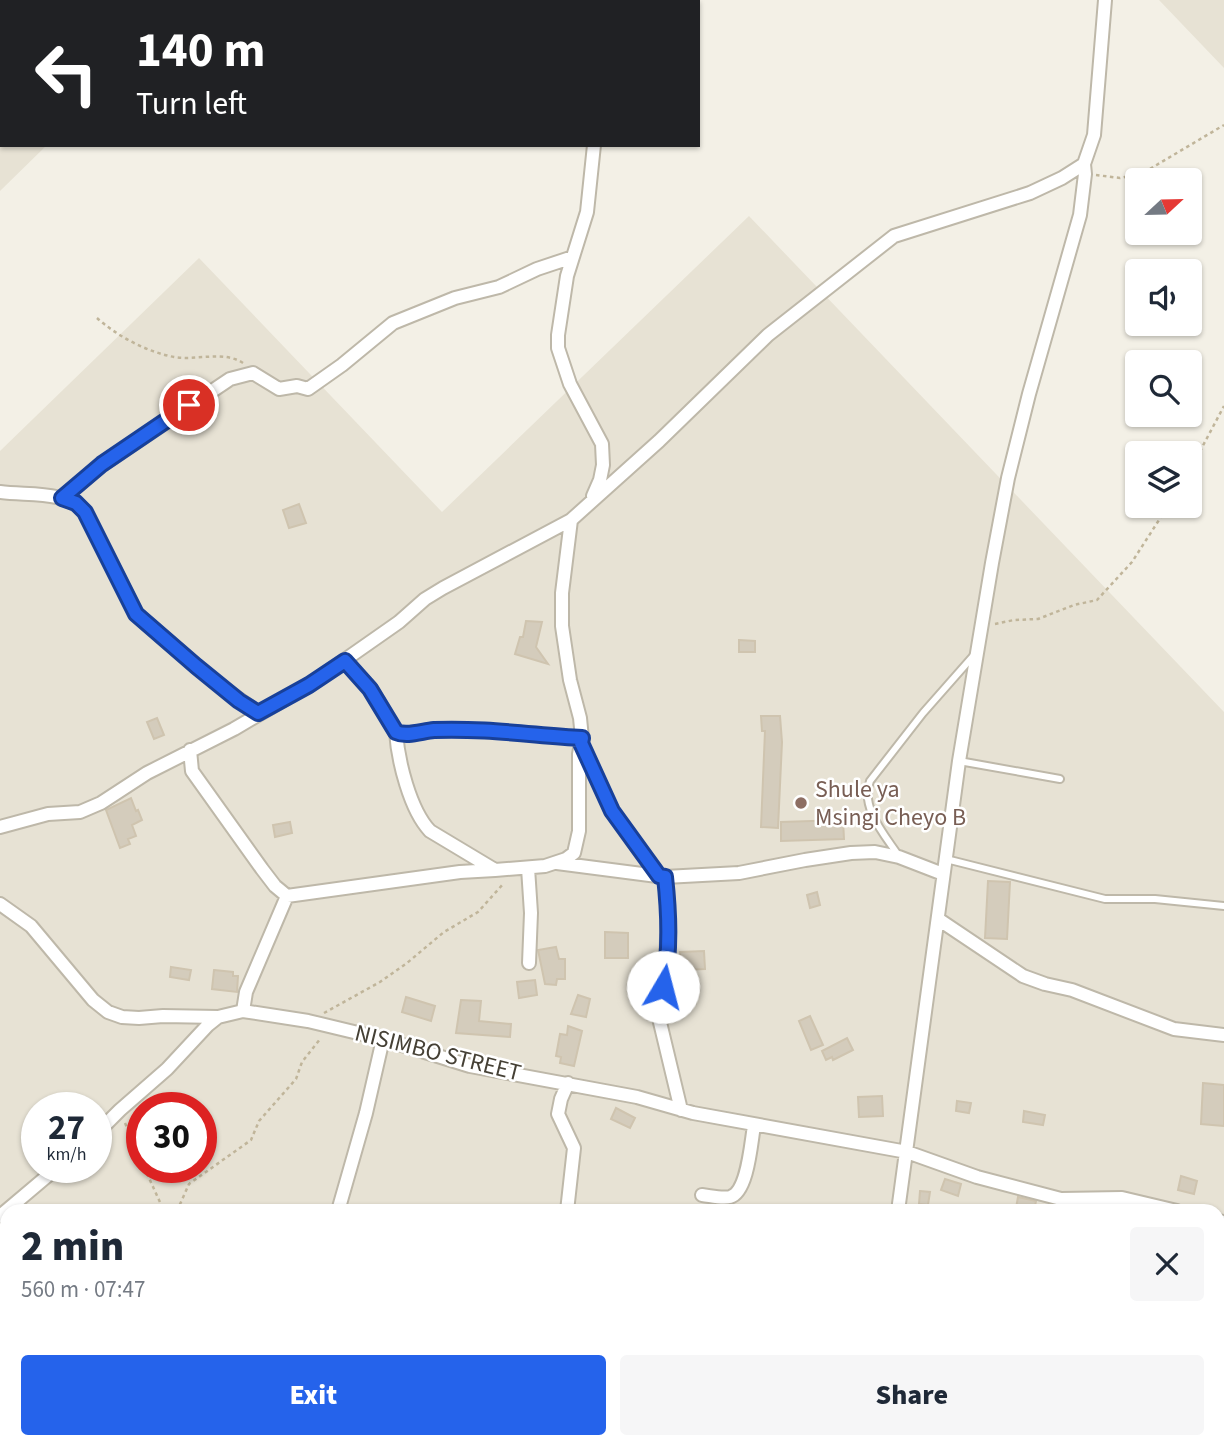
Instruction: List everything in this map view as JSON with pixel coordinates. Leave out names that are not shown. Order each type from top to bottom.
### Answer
[{"type":"street","points":[[899,1204],[943,874],[977,652],[1008,478],[1080,215],[1084,169],[1094,135],[1105,0]]},
{"type":"street","points":[[590,503],[602,472],[602,444],[569,384],[558,348],[559,317],[587,212],[594,147]]},
{"type":"street","points":[[0,827],[48,814],[71,814],[88,809],[309,685],[443,587],[571,520],[768,335],[894,236],[1030,193],[1084,169]]},
{"type":"street","points":[[62,498],[102,464],[230,379],[253,373],[279,389],[297,386],[309,389],[393,323],[455,298],[499,287],[537,269],[573,257]]},
{"type":"street","points":[[0,492],[62,498],[76,503],[85,512],[136,614],[206,674],[258,713]]},
{"type":"street","points":[[557,863],[574,853],[577,845],[580,718],[570,680],[562,626],[562,593],[571,520]]},
{"type":"street","points":[[345,661],[370,689],[396,732],[397,751],[422,822],[430,831],[495,870]]},
{"type":"street","points":[[396,732],[404,734],[435,730],[489,730],[581,741]]},
{"type":"street","points":[[581,741],[612,811],[662,877],[668,904],[667,953],[658,1014],[681,1110]]},
{"type":"street","points":[[190,750],[192,771],[262,869],[287,896],[460,872],[528,868],[557,863],[662,877],[739,873],[851,853],[875,852],[899,857],[943,874]]},
{"type":"street","points":[[528,868],[531,913],[529,963]]},
{"type":"street","points":[[243,1012],[246,992],[287,896]]},
{"type":"street","name":"NISIMBO STREET","points":[[0,905],[31,926],[93,1000],[108,1012],[122,1017],[218,1017],[243,1012],[308,1021],[383,1039],[471,1066],[637,1097],[754,1126],[906,1152],[1057,1204]]},
{"type":"street","points":[[938,919],[1023,976],[1072,990],[1174,1028],[1224,1035]]},
{"type":"street","points":[[112,1118],[167,1069],[218,1017]]},
{"type":"street","points":[[340,1204],[366,1113],[383,1039]]},
{"type":"street","points":[[568,1083],[558,1114],[574,1148],[568,1204]]},
{"type":"street","points":[[702,1195],[727,1198],[739,1191],[745,1178],[754,1126]]},
{"type":"street","points":[[14,1204],[39,1183]]},
{"type":"street","name":"NISIMBO STREET","points":[[1069,1204],[1122,1198],[1147,1204]]},
{"type":"lane","points":[[899,857],[867,801],[866,790],[870,781],[923,713],[977,652]]},
{"type":"lane","points":[[959,761],[1060,779]]},
{"type":"lane","points":[[946,859],[1105,899],[1155,899],[1224,906]]},
{"type":"path","points":[[1084,169],[1120,178],[1143,173],[1224,125]]},
{"type":"path","points":[[97,318],[111,331],[174,357],[234,358],[253,373]]},
{"type":"path","points":[[1202,447],[1224,406]]},
{"type":"path","points":[[982,627],[1014,620],[1038,620],[1074,605],[1097,600],[1132,562],[1160,518]]},
{"type":"path","points":[[308,1021],[380,982],[444,932],[478,912],[513,869]]},
{"type":"path","points":[[180,1204],[189,1184],[251,1140],[259,1121],[296,1080],[302,1062],[330,1027]]},
{"type":"path","points":[[120,1110],[126,1124]]},
{"type":"path","points":[[151,1183],[161,1204]]},
{"type":"shaded area","points":[[1159,0],[1224,0],[1224,68]]},
{"type":"shaded area","points":[[0,147],[45,147],[0,191]]},
{"type":"shaded area","points":[[749,216],[1224,712],[1224,1204],[0,1204],[0,451],[199,258],[442,512]]},
{"type":"building","points":[[299,504],[306,523],[289,528],[283,510]]},
{"type":"building","points":[[526,621],[542,622],[536,647],[548,664],[515,654],[520,637],[523,637]]},
{"type":"building","points":[[739,640],[755,641],[755,652],[739,652]]},
{"type":"building","points":[[761,716],[780,716],[782,742],[778,828],[761,827],[765,731],[762,731]]},
{"type":"building","points":[[157,718],[164,735],[154,739],[147,722]]},
{"type":"building","points":[[131,798],[142,820],[132,825],[136,836],[128,839],[130,844],[120,848],[106,810]]},
{"type":"building","points":[[843,820],[844,839],[781,841],[781,822]]},
{"type":"building","points":[[290,822],[292,833],[275,837],[273,825]]},
{"type":"building","points":[[988,881],[1010,882],[1007,939],[985,938]]},
{"type":"building","points":[[817,892],[820,905],[810,908],[807,895]]},
{"type":"building","points":[[605,932],[628,933],[628,958],[605,958]]},
{"type":"building","points":[[556,947],[559,959],[565,959],[565,979],[557,979],[556,985],[545,984],[538,950]]},
{"type":"building","points":[[704,951],[705,969],[681,970],[680,952]]},
{"type":"building","points":[[171,967],[191,970],[189,980],[170,977]]},
{"type":"building","points":[[214,970],[233,972],[233,976],[238,976],[237,992],[212,989]]},
{"type":"building","points":[[535,980],[537,995],[519,998],[517,982]]},
{"type":"building","points":[[578,995],[590,999],[586,1017],[571,1014]]},
{"type":"building","points":[[406,997],[435,1006],[431,1021],[402,1012]]},
{"type":"building","points":[[461,1000],[481,1001],[479,1021],[511,1024],[510,1037],[456,1033]]},
{"type":"building","points":[[810,1016],[823,1045],[811,1050],[799,1021]]},
{"type":"building","points":[[568,1026],[582,1031],[574,1066],[560,1063],[561,1057],[556,1056],[560,1034],[567,1035]]},
{"type":"building","points":[[847,1038],[853,1050],[833,1060],[832,1057],[826,1060],[822,1051]]},
{"type":"building","points":[[1203,1083],[1224,1085],[1224,1126],[1201,1124]]},
{"type":"building","points":[[882,1096],[883,1116],[859,1117],[858,1097]]},
{"type":"building","points":[[957,1101],[971,1103],[969,1113],[956,1111]]},
{"type":"building","points":[[616,1108],[635,1118],[630,1128],[611,1119]]},
{"type":"building","points":[[1024,1111],[1045,1115],[1043,1125],[1023,1122]]},
{"type":"building","points":[[1181,1176],[1197,1181],[1194,1194],[1178,1190]]},
{"type":"building","points":[[945,1179],[961,1184],[958,1196],[941,1190]]},
{"type":"building","points":[[920,1191],[930,1192],[928,1204],[919,1204]]},
{"type":"building","points":[[1018,1197],[1036,1201],[1035,1204],[1017,1204]]},
{"type":"place","name":"Shule ya Msingi Cheyo B","points":[[801,803]]},
{"type":"route","points":[[189,405],[102,464],[62,498],[76,503],[85,512],[136,614],[239,701],[258,713],[309,685],[345,661],[370,689],[396,732],[401,734],[435,730],[489,730],[582,738],[581,743],[612,811],[642,855],[659,876],[665,877],[668,944],[663,987]]}]
